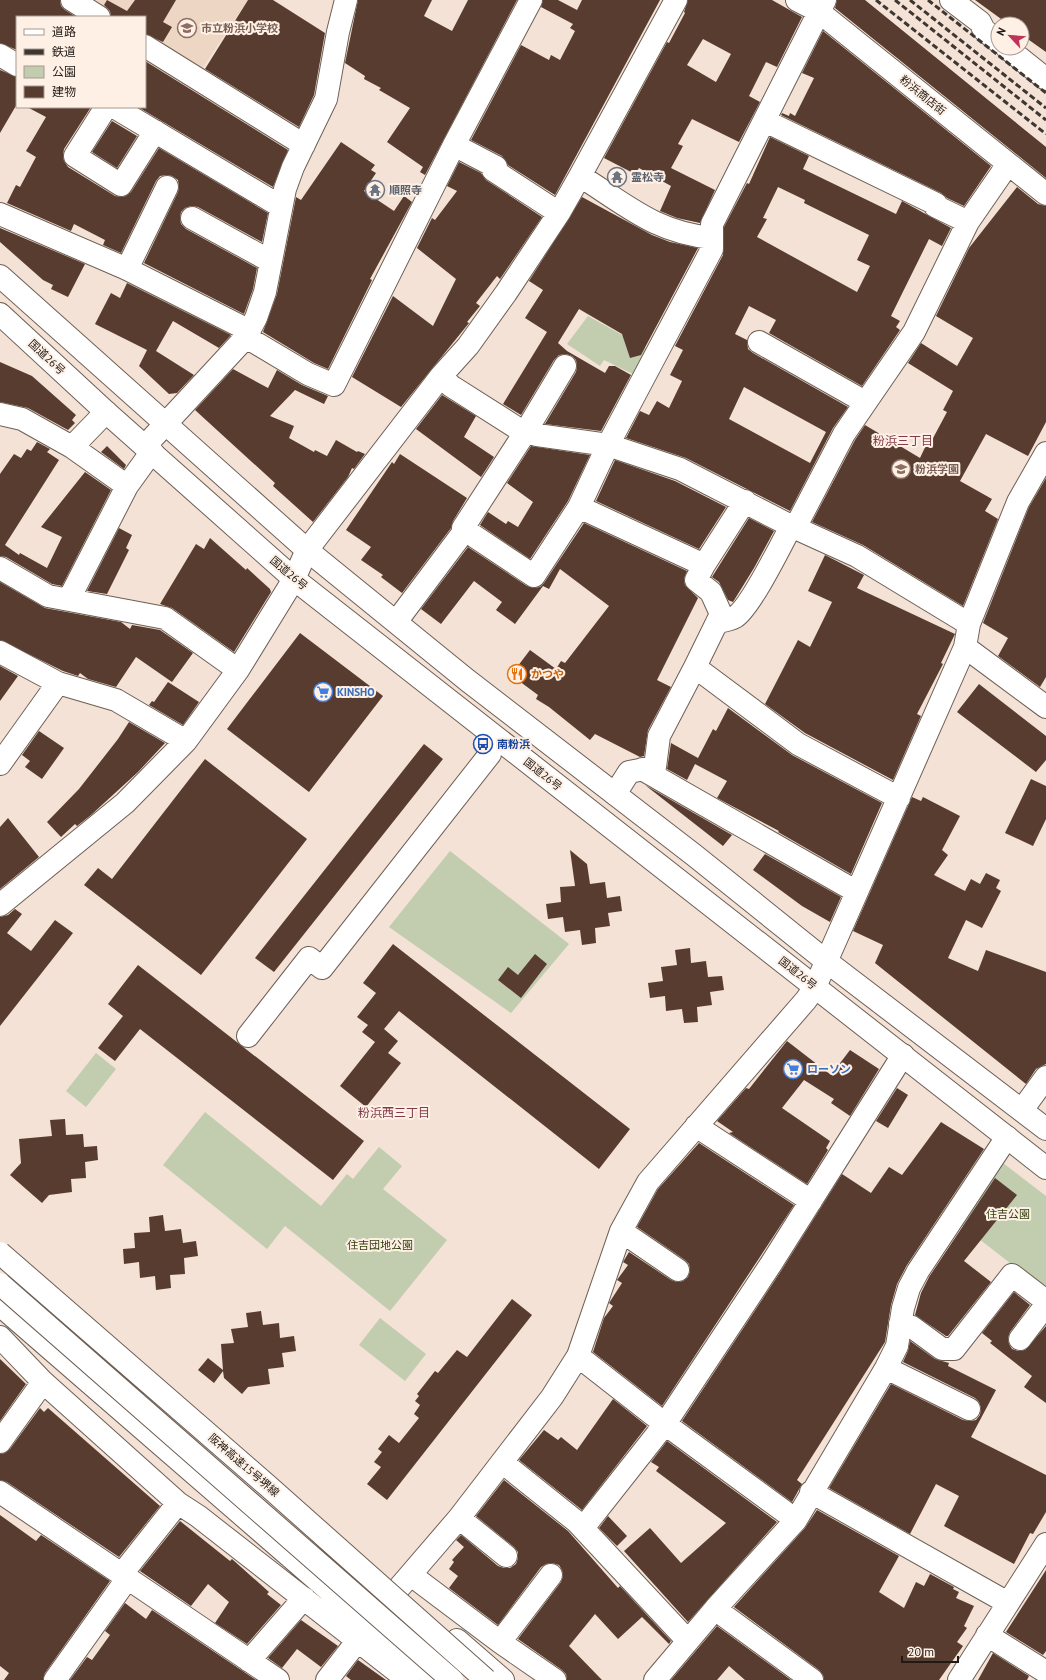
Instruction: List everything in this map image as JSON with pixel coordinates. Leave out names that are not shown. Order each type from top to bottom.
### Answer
[{"type":"main road","points":[[72,0],[97,16]]},
{"type":"main road","points":[[69,599],[127,486],[145,461],[149,450],[165,423],[248,334],[256,318],[265,292],[280,206],[293,167],[326,99],[338,32],[346,0]]},
{"type":"main road","points":[[0,214],[127,269],[248,334],[308,374],[334,385],[454,145],[531,0]]},
{"type":"main road","points":[[0,905],[125,803],[186,741],[238,670],[294,579],[307,550],[441,376],[468,346],[559,213],[676,0]]},
{"type":"main road","name":"粉浜商店街","points":[[797,0],[822,5],[1008,164],[1046,194]]},
{"type":"main road","points":[[951,0],[980,22],[984,30],[990,35]]},
{"type":"main road","points":[[465,530],[534,576],[579,507],[608,445],[712,249],[712,224],[822,5]]},
{"type":"main road","points":[[146,47],[304,145]]},
{"type":"main road","points":[[0,55],[16,64]]},
{"type":"main road","points":[[1017,56],[1046,79]]},
{"type":"main road","points":[[155,131],[120,185],[76,156],[103,109],[155,131],[280,206]]},
{"type":"main road","points":[[765,121],[936,204],[935,206],[968,222]]},
{"type":"main road","points":[[454,145],[496,167],[493,170],[559,213]]},
{"type":"main road","points":[[717,622],[734,618],[740,613],[766,573],[844,434],[914,332],[968,222],[1008,164]]},
{"type":"main road","points":[[580,176],[632,211],[661,226],[682,234],[712,238]]},
{"type":"main road","points":[[127,269],[167,187]]},
{"type":"main road","points":[[192,218],[270,260]]},
{"type":"main road","points":[[0,276],[307,550],[467,680],[615,794],[826,961],[1046,1129]]},
{"type":"main road","name":"国道26号","points":[[0,314],[106,412],[294,579],[1046,1168]]},
{"type":"main road","points":[[759,342],[865,402]]},
{"type":"main road","points":[[396,622],[465,530],[463,528],[526,431],[565,366]]},
{"type":"main road","points":[[441,376],[451,386],[517,428],[537,435],[608,445],[680,469],[745,501],[793,527],[857,556],[970,624]]},
{"type":"main road","points":[[72,447],[106,412]]},
{"type":"main road","points":[[0,414],[22,419],[72,447],[127,486]]},
{"type":"main road","points":[[327,1680],[363,1632],[459,1518],[552,1397],[578,1356],[621,1231],[648,1182],[806,1000],[815,987],[965,647],[970,624],[1018,502],[1046,453]]},
{"type":"main road","points":[[615,794],[629,772],[655,766],[659,736],[721,614],[711,592],[696,580],[745,501]]},
{"type":"main road","points":[[579,507],[704,565]]},
{"type":"main road","points":[[0,568],[48,596],[165,618],[238,670]]},
{"type":"main road","points":[[965,647],[1046,707]]},
{"type":"main road","points":[[0,652],[58,683],[116,700],[186,741]]},
{"type":"main road","points":[[694,667],[798,744],[899,798]]},
{"type":"main road","points":[[0,764],[58,683]]},
{"type":"main road","points":[[248,1036],[309,958],[322,968],[490,754]]},
{"type":"main road","points":[[642,769],[857,892]]},
{"type":"main road","points":[[582,1528],[665,1424],[811,1201],[902,1055]]},
{"type":"main road","points":[[1022,1110],[1046,1077]]},
{"type":"main road","points":[[696,1126],[811,1201]]},
{"type":"main road","points":[[655,1680],[715,1609],[796,1520],[811,1492],[848,1435],[897,1346],[900,1324],[909,1288],[918,1271],[1007,1137]]},
{"type":"main road","points":[[621,1231],[678,1270]]},
{"type":"main road","points":[[0,1246],[404,1582],[503,1680]]},
{"type":"main road","name":"阪神高速15号堺線","points":[[0,1253],[263,1481],[486,1680]]},
{"type":"main road","points":[[900,1324],[912,1327],[942,1349],[954,1349],[1012,1275],[1046,1301]]},
{"type":"main road","points":[[0,1284],[452,1680]]},
{"type":"main road","points":[[0,1305],[363,1632],[408,1680]]},
{"type":"main road","points":[[1020,1339],[1046,1305]]},
{"type":"main road","points":[[0,1337],[43,1382],[178,1503],[198,1516],[304,1598],[363,1632],[437,1680]]},
{"type":"main road","points":[[578,1356],[665,1424],[796,1520]]},
{"type":"main road","points":[[886,1368],[969,1409]]},
{"type":"main road","points":[[0,1442],[43,1382]]},
{"type":"main road","points":[[502,1462],[582,1528],[688,1641]]},
{"type":"main road","points":[[0,1492],[278,1680]]},
{"type":"main road","points":[[811,1492],[1008,1603]]},
{"type":"main road","points":[[55,1680],[124,1577],[178,1503]]},
{"type":"main road","points":[[459,1518],[506,1556]]},
{"type":"main road","points":[[959,1680],[1008,1603],[1043,1554]]},
{"type":"main road","points":[[500,1642],[551,1575]]},
{"type":"main road","points":[[404,1582],[500,1642],[555,1680]]},
{"type":"main road","points":[[249,1661],[304,1598]]},
{"type":"main road","points":[[715,1609],[812,1680]]},
{"type":"main road","points":[[987,1635],[1045,1670]]},
{"type":"shaded area","name":"市立粉浜小学校","points":[[83,0],[248,0],[199,73],[146,40],[146,16],[108,16]]},
{"type":"green space","points":[[588,316],[651,351],[639,377],[604,360],[600,366],[567,344]]},
{"type":"green space","points":[[450,851],[569,944],[511,1013],[389,927]]},
{"type":"green space","points":[[96,1053],[116,1069],[86,1107],[66,1091]]},
{"type":"green space","name":"住吉団地公園","points":[[205,1112],[321,1206],[347,1174],[353,1179],[379,1147],[402,1166],[383,1189],[447,1240],[390,1311],[285,1226],[267,1249],[163,1165]]},
{"type":"green space","name":"住吉公園","points":[[999,1160],[1046,1196],[1046,1291],[956,1221]]},
{"type":"green space","points":[[380,1318],[426,1354],[405,1381],[359,1345]]},
{"type":"building","points":[[0,0],[60,0],[61,6],[74,16],[16,16],[16,50],[0,43]]},
{"type":"building","points":[[107,0],[127,11],[135,0],[176,0],[163,22],[172,27],[163,42],[146,34],[146,16],[111,16],[110,11],[104,5]]},
{"type":"building","points":[[248,0],[273,0],[325,33],[314,95],[299,127],[205,69]]},
{"type":"building","points":[[358,0],[432,0],[424,16],[452,31],[468,0],[517,0],[425,175],[420,172],[423,167],[387,142],[410,108],[379,90],[381,88],[364,79],[365,76],[345,63]]},
{"type":"building","points":[[543,0],[558,0],[577,10],[582,0],[660,0],[555,195],[508,165],[502,156],[471,140],[521,45],[549,60],[551,55],[560,60],[575,31],[570,28],[573,24],[541,7]]},
{"type":"building","points":[[688,0],[772,0],[802,17],[777,67],[766,62],[749,96],[760,102],[739,142],[692,119],[678,144],[683,146],[671,168],[715,190],[700,223],[677,218],[660,211],[671,186],[639,168],[635,174],[604,158],[667,42],[669,43],[685,13]],"holes":[[[703,39],[731,54],[716,82],[687,65]]]},
{"type":"building","points":[[837,0],[865,0],[1046,147],[1046,178],[835,8]]},
{"type":"building","points":[[975,0],[1046,0],[1046,52],[1030,41],[1030,16],[997,16]]},
{"type":"building","points":[[823,31],[991,166],[964,206],[947,198],[941,193],[781,115],[782,113],[789,116],[790,113],[795,116],[814,78],[802,73]]},
{"type":"building","points":[[146,62],[288,150],[273,187],[140,108],[146,108]]},
{"type":"building","points":[[0,70],[16,77],[16,106],[0,133]]},
{"type":"building","points":[[29,108],[90,108],[64,149],[64,161],[68,167],[115,196],[126,196],[131,192],[159,148],[268,213],[262,242],[198,207],[191,206],[185,208],[181,212],[181,224],[186,229],[257,268],[253,289],[244,314],[144,263],[178,192],[178,180],[172,176],[160,176],[156,181],[121,253],[103,245],[105,240],[74,224],[71,231],[7,203],[16,185],[20,187],[36,157],[26,151],[46,117]]},
{"type":"building","points":[[112,121],[137,136],[117,168],[92,152]]},
{"type":"building","points":[[770,137],[809,156],[803,169],[896,214],[902,201],[951,228],[942,246],[929,239],[891,316],[900,321],[896,327],[900,330],[862,386],[769,333],[776,320],[749,306],[735,334],[747,340],[748,349],[848,407],[833,428],[790,511],[686,458],[626,438],[640,411],[649,415],[657,401],[669,408],[682,381],[670,375],[683,350],[675,346],[723,255],[724,227],[747,183],[749,184]],"holes":[[[778,187],[805,200],[804,203],[869,235],[857,260],[870,266],[857,292],[757,237],[767,219],[763,218]],[[744,387],[826,432],[810,463],[729,419]]]},
{"type":"building","points":[[341,142],[375,165],[371,170],[376,173],[364,191],[394,211],[404,196],[412,202],[370,279],[372,280],[328,369],[314,363],[263,332],[277,294],[296,197],[301,200]]},
{"type":"building","points":[[459,162],[481,173],[486,180],[542,217],[500,279],[497,276],[476,303],[480,306],[467,322],[469,323],[401,407],[352,377],[393,296],[433,326],[456,279],[417,248],[432,218],[435,220],[457,191],[447,186]]},
{"type":"building","points":[[1017,187],[1038,204],[1046,206],[1046,422],[1028,456],[986,434],[960,481],[992,499],[985,511],[998,519],[963,606],[863,545],[812,522],[855,440],[865,425],[920,458],[929,439],[932,440],[947,412],[943,410],[953,391],[908,363],[921,343],[957,366],[973,338],[936,316],[969,248]]},
{"type":"building","points":[[582,197],[652,235],[670,242],[698,248],[641,355],[630,358],[622,334],[579,309],[558,343],[567,351],[605,373],[609,366],[615,366],[631,375],[601,431],[545,424],[576,372],[576,360],[572,356],[566,354],[559,355],[554,360],[521,415],[503,404],[547,332],[525,318],[543,290],[529,281]]},
{"type":"building","points":[[0,228],[85,264],[68,297],[51,289],[53,285],[43,280],[0,242]]},
{"type":"building","points":[[127,283],[231,335],[219,348],[173,321],[156,351],[194,375],[177,393],[169,394],[139,366],[147,350],[95,324],[111,293],[120,298]]},
{"type":"building","points":[[0,362],[32,376],[76,415],[72,420],[75,423],[68,430],[28,408],[0,402]]},
{"type":"building","points":[[233,369],[268,388],[277,370],[302,385],[328,396],[324,404],[295,390],[270,416],[294,426],[289,438],[314,452],[315,450],[327,456],[336,440],[357,452],[358,451],[365,454],[354,469],[352,468],[348,477],[313,522],[273,486],[275,483],[195,410]]},
{"type":"building","points":[[442,395],[476,416],[464,437],[494,457],[481,477],[416,429]]},
{"type":"building","points":[[37,442],[50,449],[47,452],[59,460],[5,545],[19,555],[20,553],[47,568],[62,537],[41,527],[85,472],[111,490],[62,586],[52,584],[6,557],[0,556],[0,474],[14,454],[21,458],[27,449],[31,451]]},
{"type":"building","points":[[107,446],[126,465],[124,469],[101,452]]},
{"type":"building","points":[[531,446],[590,455],[568,501],[530,559],[480,525],[488,512],[506,524],[508,521],[518,527],[533,502],[507,483]]},
{"type":"building","points":[[400,454],[467,498],[453,521],[451,528],[402,593],[381,577],[383,575],[361,560],[371,547],[346,530],[392,462],[394,464]]},
{"type":"building","points":[[615,460],[675,481],[726,507],[699,549],[596,501]]},
{"type":"building","points":[[1046,478],[1046,677],[1040,687],[998,656],[1008,638],[983,623],[1029,507]]},
{"type":"building","points":[[749,518],[774,531],[733,602],[728,600],[719,582],[712,577]]},
{"type":"building","points":[[584,523],[687,571],[684,579],[685,585],[698,598],[657,680],[671,687],[648,730],[644,756],[640,757],[595,734],[590,740],[549,707],[536,699],[538,695],[511,675],[530,650],[556,669],[561,661],[565,663],[609,606],[560,569],[549,589],[543,586],[515,624],[496,610],[502,602],[474,581],[441,624],[421,609],[468,547],[527,586],[534,588],[540,587]]},
{"type":"building","points":[[119,528],[132,535],[126,548],[129,550],[107,594],[87,591]]},
{"type":"building","points":[[210,538],[246,570],[247,568],[270,589],[271,592],[234,652],[172,608],[160,604],[196,544],[204,549]]},
{"type":"building","points":[[825,555],[864,575],[857,588],[955,634],[941,663],[943,664],[917,714],[921,716],[893,780],[805,733],[765,704],[798,640],[810,647],[832,602],[808,591]]},
{"type":"building","points":[[0,582],[45,608],[121,622],[130,629],[132,625],[160,630],[193,653],[172,682],[136,657],[116,687],[88,679],[80,673],[78,676],[63,671],[0,640]]},
{"type":"building","points":[[300,633],[383,696],[309,792],[227,729]]},
{"type":"building","points":[[0,666],[18,676],[0,701]]},
{"type":"building","points":[[168,682],[199,702],[183,725],[149,705],[152,701],[154,702]]},
{"type":"building","points":[[979,684],[1046,736],[1046,760],[1036,772],[957,712]]},
{"type":"building","points":[[728,708],[792,755],[882,803],[851,874],[778,832],[779,831],[717,798],[727,781],[695,764],[687,780],[667,769],[671,743],[698,758],[713,729],[716,731]]},
{"type":"building","points":[[129,722],[165,743],[138,772],[91,815],[77,826],[75,824],[61,837],[47,822],[79,789],[118,739]]},
{"type":"building","points":[[39,731],[64,748],[42,779],[25,767],[30,761],[22,755]]},
{"type":"building","points":[[424,744],[443,759],[274,972],[255,958]]},
{"type":"building","points":[[205,759],[307,839],[201,975],[84,885],[98,868],[112,879]]},
{"type":"building","points":[[1031,779],[1046,786],[1046,819],[1033,846],[1005,833]]},
{"type":"building","points":[[645,785],[732,835],[723,846]]},
{"type":"building","points":[[912,797],[921,801],[923,797],[960,816],[942,850],[948,855],[934,875],[965,891],[971,879],[980,884],[986,873],[1000,880],[996,888],[1001,891],[982,928],[966,920],[948,958],[978,971],[986,950],[1046,972],[1046,1064],[1036,1069],[1026,1084],[875,963],[883,945],[853,931]]},
{"type":"building","points":[[8,818],[39,857],[0,889],[0,827]]},
{"type":"building","points":[[570,850],[587,864],[590,884],[605,882],[607,898],[620,896],[622,911],[608,913],[610,926],[595,928],[596,943],[582,945],[580,930],[565,932],[563,917],[548,919],[546,904],[561,902],[560,887],[575,886]]},
{"type":"building","points":[[765,854],[841,897],[830,922],[802,906],[753,870]]},
{"type":"building","points":[[15,909],[22,914],[7,933],[31,951],[55,920],[73,933],[0,1026],[0,917],[8,915]]},
{"type":"building","points":[[393,944],[630,1129],[599,1169],[399,1011],[384,1029],[398,1041],[388,1053],[401,1063],[366,1107],[340,1086],[375,1042],[362,1032],[368,1025],[357,1017],[376,993],[363,983]]},
{"type":"building","points":[[690,948],[691,963],[706,961],[708,977],[722,976],[724,990],[710,992],[712,1005],[697,1007],[698,1022],[684,1023],[682,1009],[666,1011],[665,996],[650,998],[648,983],[663,981],[661,967],[677,965],[675,950]]},
{"type":"building","points":[[535,954],[547,964],[521,998],[498,980],[508,967],[518,975]]},
{"type":"building","points":[[138,965],[364,1141],[333,1180],[140,1029],[115,1061],[98,1048],[123,1016],[108,1004]]},
{"type":"building","points":[[787,1041],[831,1075],[850,1050],[879,1069],[850,1116],[831,1103],[834,1099],[804,1080],[782,1108],[830,1141],[826,1148],[828,1150],[807,1184],[729,1133],[733,1132],[717,1121],[746,1088],[749,1089]]},
{"type":"building","points":[[897,1088],[908,1095],[888,1128],[876,1121]]},
{"type":"building","points":[[65,1119],[66,1135],[83,1134],[84,1147],[97,1146],[98,1160],[85,1162],[86,1178],[71,1179],[72,1192],[49,1195],[42,1203],[10,1175],[21,1163],[19,1139],[52,1136],[50,1120]]},
{"type":"building","points":[[941,1122],[984,1149],[907,1265],[897,1284],[891,1305],[885,1342],[797,1480],[802,1484],[792,1502],[682,1421],[781,1271],[842,1174],[871,1193],[889,1167],[902,1175]]},
{"type":"building","points":[[699,1143],[794,1205],[662,1406],[593,1352],[604,1318],[613,1306],[609,1303],[622,1283],[617,1280],[628,1265],[623,1262],[629,1252],[671,1280],[677,1282],[683,1281],[688,1277],[690,1271],[689,1264],[685,1260],[637,1227],[658,1189]]},
{"type":"building","points":[[995,1178],[1017,1195],[964,1261],[991,1282],[948,1336],[946,1336],[915,1315],[921,1293],[929,1277]]},
{"type":"building","points":[[163,1215],[165,1231],[181,1229],[183,1243],[196,1241],[198,1256],[184,1258],[185,1274],[170,1275],[171,1288],[156,1290],[155,1276],[140,1278],[139,1262],[124,1264],[123,1249],[135,1248],[134,1233],[150,1232],[149,1217]]},
{"type":"building","points":[[1014,1292],[1030,1305],[1010,1332],[1008,1338],[1012,1349],[1018,1351],[1025,1350],[1046,1326],[1046,1403],[1024,1387],[1032,1376],[990,1343],[992,1341],[982,1333]]},
{"type":"building","points":[[512,1299],[532,1315],[387,1500],[367,1484],[381,1467],[374,1462],[382,1452],[378,1449],[389,1435],[399,1443],[419,1418],[414,1414],[420,1405],[415,1401],[419,1396],[417,1394],[435,1371],[438,1373],[457,1350],[467,1357]]},
{"type":"building","points":[[261,1311],[263,1325],[279,1323],[280,1338],[294,1336],[296,1351],[282,1353],[284,1367],[268,1369],[270,1384],[248,1387],[242,1394],[224,1378],[223,1371],[214,1383],[198,1370],[208,1358],[223,1370],[221,1344],[234,1343],[231,1329],[248,1327],[246,1313]]},
{"type":"building","points":[[910,1341],[935,1359],[949,1363],[948,1366],[996,1390],[971,1437],[1046,1475],[1046,1512],[1033,1534],[1030,1533],[1014,1564],[944,1526],[959,1496],[936,1484],[910,1534],[829,1488],[891,1384],[963,1420],[976,1420],[980,1415],[981,1408],[979,1402],[975,1398],[903,1362],[908,1351]]},
{"type":"building","points":[[0,1359],[26,1384],[0,1421]]},
{"type":"building","points":[[613,1399],[647,1426],[582,1510],[519,1460],[544,1430],[558,1440],[561,1437],[577,1450]]},
{"type":"building","points":[[40,1408],[44,1412],[48,1408],[160,1506],[119,1557],[7,1482],[0,1480],[0,1454],[5,1453],[10,1449]]},
{"type":"building","points":[[667,1441],[777,1522],[688,1622],[624,1551],[650,1528],[681,1563],[726,1523],[656,1471],[659,1467],[651,1462]]},
{"type":"building","points":[[504,1480],[568,1531],[618,1588],[620,1586],[671,1641],[669,1644],[642,1617],[618,1639],[595,1614],[569,1646],[602,1680],[567,1680],[566,1674],[562,1670],[518,1639],[561,1582],[563,1576],[559,1565],[552,1563],[541,1567],[498,1625],[449,1588],[458,1576],[449,1569],[454,1562],[452,1560],[464,1547],[456,1540],[461,1535],[498,1566],[510,1568],[516,1564],[518,1552],[514,1547],[476,1516]]},
{"type":"building","points":[[817,1510],[899,1556],[879,1592],[904,1608],[916,1582],[924,1586],[930,1574],[954,1587],[953,1589],[959,1592],[956,1598],[974,1606],[964,1626],[967,1628],[957,1642],[963,1646],[939,1680],[824,1680],[823,1675],[819,1670],[734,1607],[805,1528]]},
{"type":"building","points":[[0,1515],[36,1541],[41,1535],[110,1581],[45,1673],[43,1680],[4,1680],[9,1673],[0,1666]]},
{"type":"building","points":[[608,1516],[627,1536],[617,1546],[599,1528]]},
{"type":"building","points":[[180,1521],[230,1561],[232,1559],[269,1592],[267,1594],[281,1605],[247,1644],[215,1623],[229,1602],[208,1584],[191,1606],[140,1571]]},
{"type":"building","points":[[1046,1570],[1046,1651],[1043,1655],[1006,1632]]},
{"type":"building","points":[[125,1603],[146,1619],[152,1610],[256,1680],[70,1680],[87,1657],[92,1660],[110,1635],[105,1631]]},
{"type":"building","points":[[301,1620],[338,1646],[321,1667],[297,1649],[282,1668],[268,1658]]},
{"type":"building","points":[[717,1626],[791,1680],[745,1680],[729,1666],[717,1680],[671,1680]]},
{"type":"building","points":[[993,1653],[1029,1676],[1027,1680],[978,1680]]},
{"type":"building","points":[[358,1660],[386,1680],[351,1680],[346,1676]]},
{"type":"railway","points":[[876,0],[1046,134]]},
{"type":"railway","points":[[895,0],[1046,120]]},
{"type":"railway","points":[[910,0],[1046,108]]},
{"type":"railway","points":[[928,0],[1046,93]]},
{"type":"place","name":"市立粉浜小学校","points":[[187,28]]},
{"type":"place","name":"霊松寺","points":[[617,177]]},
{"type":"place","name":"順照寺","points":[[375,190]]},
{"type":"place","name":"粉浜学園","points":[[901,469]]},
{"type":"place","name":"かつや","points":[[517,674]]},
{"type":"place","name":"KINSHO","points":[[323,692]]},
{"type":"place","name":"南粉浜","points":[[483,744]]},
{"type":"place","name":"ローソン","points":[[793,1069]]},
{"type":"district","name":"粉浜三丁目","points":[[903,441]]},
{"type":"district","name":"粉浜西三丁目","points":[[394,1113]]}]
